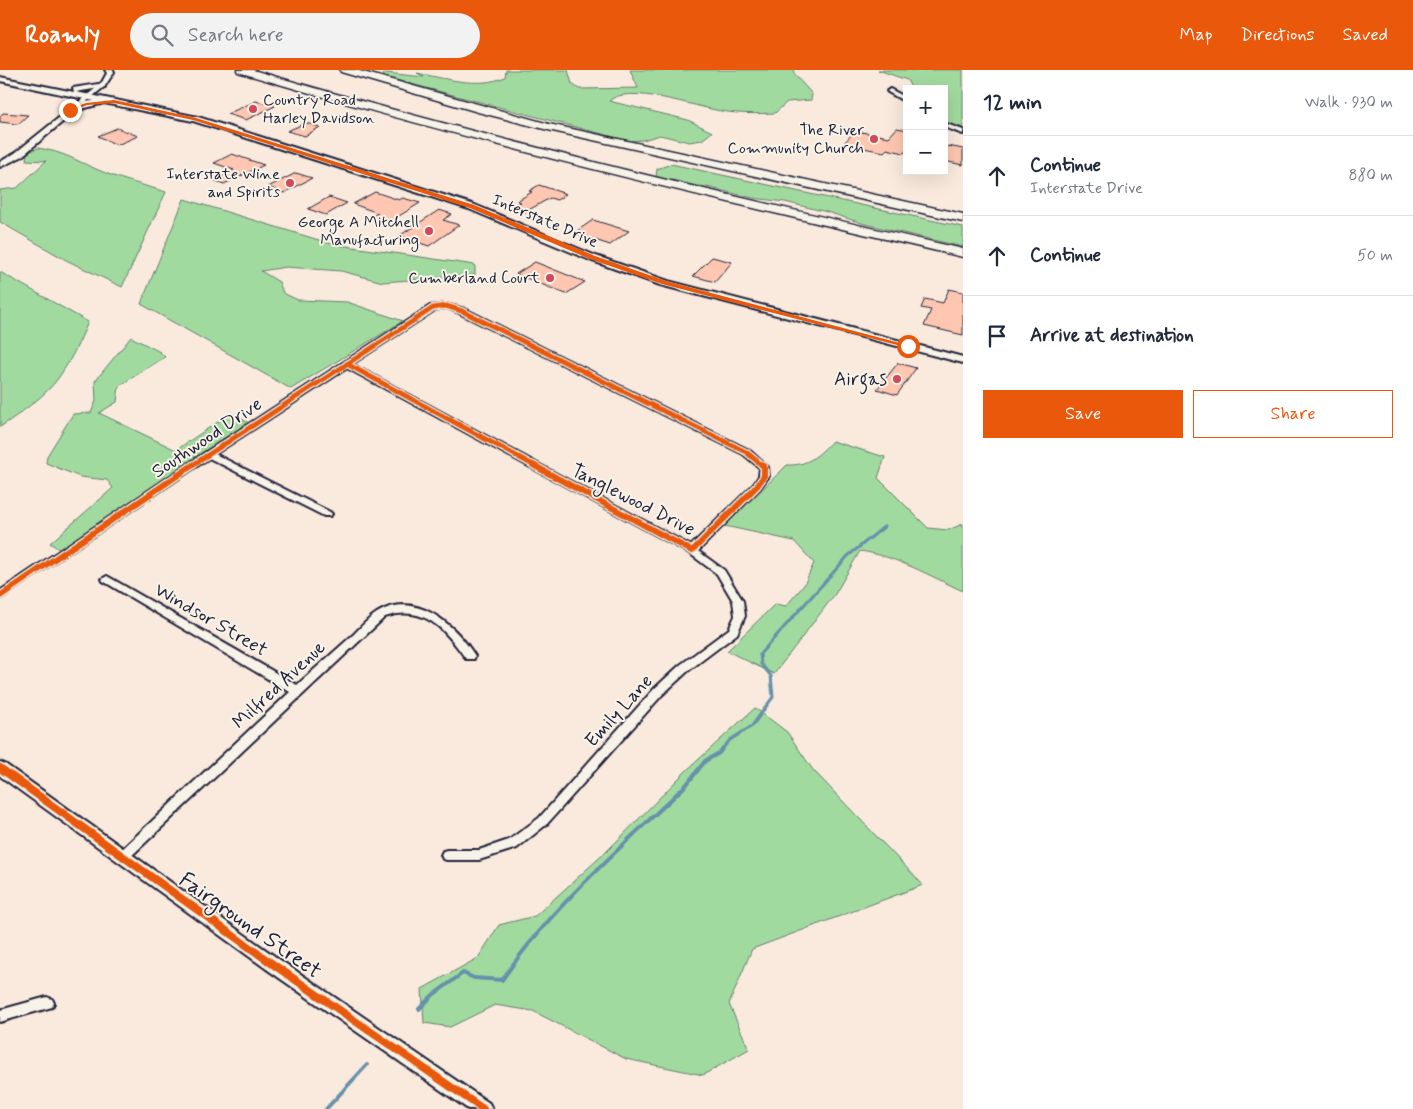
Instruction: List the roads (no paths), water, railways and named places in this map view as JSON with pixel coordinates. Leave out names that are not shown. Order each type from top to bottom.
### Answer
[{"type":"highway","points":[[242,70],[405,118],[528,151],[750,205],[963,253]]},
{"type":"highway","points":[[344,70],[548,127],[963,218]]},
{"type":"main road","name":"Interstate Drive","points":[[0,79],[195,119],[472,206],[592,258],[664,282],[963,360]]},
{"type":"main road","points":[[59,91],[86,89],[102,85]]},
{"type":"main road","points":[[70,110],[86,104],[114,101]]},
{"type":"street","points":[[0,165],[18,155],[102,85],[109,78],[111,72],[108,70]]},
{"type":"street","points":[[890,91],[903,99]]},
{"type":"street","points":[[948,126],[963,132]]},
{"type":"street","name":"Tanglewood Drive","points":[[346,364],[692,550],[757,486],[764,476],[764,467],[756,458],[462,311],[446,306],[433,308]]},
{"type":"street","name":"Southwood Drive","points":[[0,596],[209,454],[433,308]]},
{"type":"street","points":[[209,454],[327,514]]},
{"type":"street","name":"Emily Lane","points":[[447,855],[479,855],[513,844],[543,821],[658,692],[684,668],[733,631],[740,616],[738,601],[721,572],[692,550]]},
{"type":"street","name":"Windsor Street","points":[[107,579],[298,691]]},
{"type":"street","name":"Milfred Avenue","points":[[123,856],[381,615],[394,609],[408,608],[433,617],[455,636],[470,656]]},
{"type":"street","name":"Fairground Street","points":[[0,768],[274,965],[482,1109]]},
{"type":"street","points":[[0,1016],[47,1002]]},
{"type":"waterway","points":[[722,749],[730,740],[752,726],[773,697],[771,676],[761,664],[760,654],[848,556],[885,526]]},
{"type":"waterway","points":[[419,1009],[433,995],[463,973],[474,978],[502,980],[543,926],[566,901],[687,784],[705,761],[719,753],[723,748]]},
{"type":"waterway","points":[[326,1109],[367,1065]]},
{"type":"place","name":"Country Road Harley Davidson","points":[[253,109]]},
{"type":"place","name":"The River Community Church","points":[[874,139]]},
{"type":"place","name":"Interstate Wine and Spirits","points":[[290,183]]},
{"type":"place","name":"George A Mitchell Manufacturing","points":[[429,231]]},
{"type":"place","name":"Cumberland Court","points":[[550,278]]},
{"type":"place","name":"Airgas","points":[[897,379]]}]
